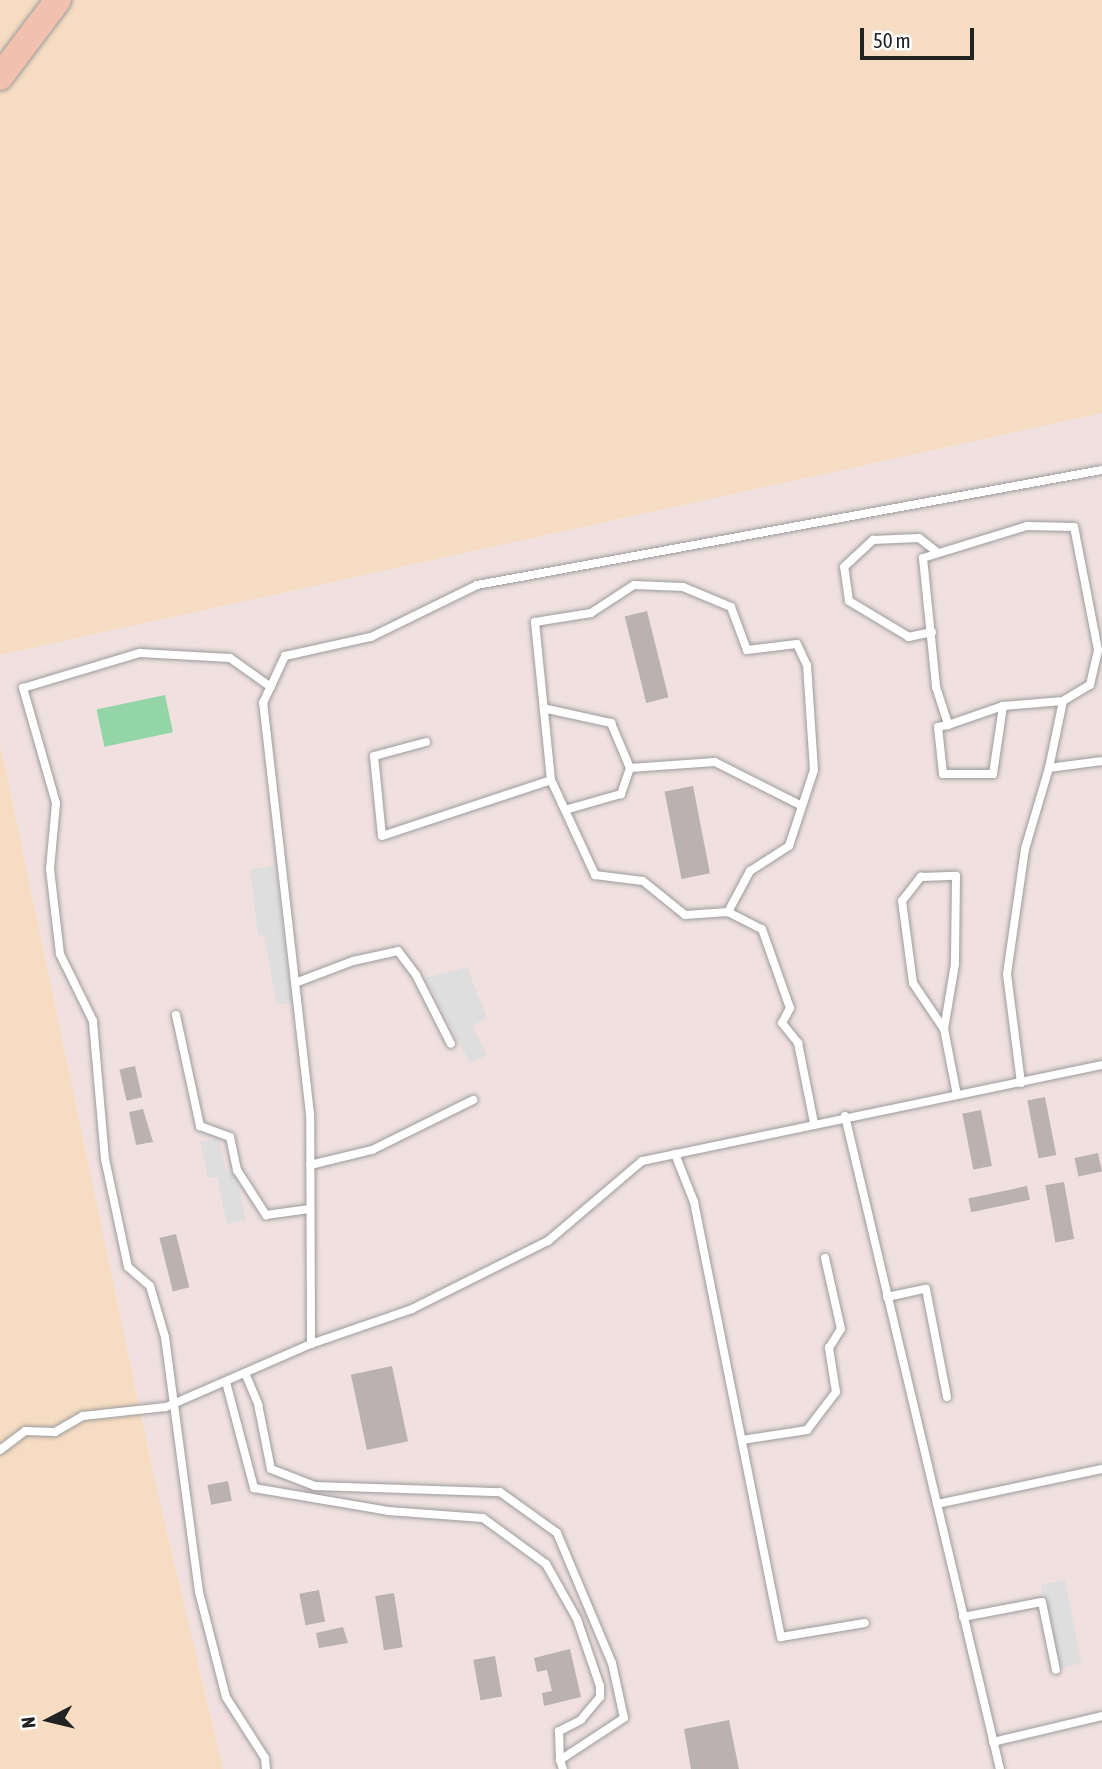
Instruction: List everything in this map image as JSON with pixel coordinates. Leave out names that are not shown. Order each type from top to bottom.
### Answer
[{"type":"main road","points":[[0,77],[58,0]]},
{"type":"lane","points":[[311,1344],[310,1114],[263,704],[285,656],[371,637],[477,585],[1102,470]]},
{"type":"lane","points":[[948,725],[936,687],[923,558],[1027,526],[1074,527],[1098,650],[1090,685],[1063,701],[1003,706],[948,725],[938,727],[943,774],[993,774],[1003,706]]},
{"type":"lane","points":[[932,632],[909,638],[849,601],[844,566],[873,540],[919,538],[937,552]]},
{"type":"lane","points":[[728,912],[750,870],[789,846],[814,770],[807,665],[797,643],[747,650],[731,607],[683,587],[634,585],[591,613],[535,622],[547,709],[551,780],[595,875],[643,881],[685,915],[728,912],[762,929],[790,1008],[782,1023],[798,1043],[814,1123]]},
{"type":"lane","points":[[266,1769],[265,1758],[226,1697],[199,1592],[179,1465],[176,1403],[165,1337],[150,1286],[128,1267],[122,1240],[105,1159],[93,1021],[61,954],[50,869],[56,803],[23,688],[140,653],[230,658],[271,687]]},
{"type":"lane","points":[[1021,1083],[1007,974],[1025,849],[1049,768],[1063,701]]},
{"type":"lane","points":[[547,709],[611,723],[630,768],[621,794],[565,810]]},
{"type":"lane","points":[[426,742],[374,756],[382,836],[551,780]]},
{"type":"lane","points":[[1049,768],[1102,761]]},
{"type":"lane","points":[[630,768],[715,762],[802,806]]},
{"type":"lane","points":[[944,1029],[913,983],[902,901],[921,877],[956,876],[955,964],[944,1029],[957,1095]]},
{"type":"lane","points":[[295,983],[398,951],[416,975],[451,1044]]},
{"type":"lane","points":[[176,1015],[200,1126],[230,1137],[237,1170],[267,1215],[310,1209]]},
{"type":"lane","points":[[0,1450],[25,1431],[55,1432],[83,1416],[176,1403],[311,1344],[412,1309],[548,1241],[642,1161],[845,1116],[1102,1065]]},
{"type":"lane","points":[[310,1165],[372,1150],[473,1100]]},
{"type":"lane","points":[[845,1116],[1000,1769]]},
{"type":"lane","points":[[675,1154],[694,1202],[781,1637],[865,1623]]},
{"type":"lane","points":[[742,1440],[807,1430],[836,1392],[829,1348],[841,1329],[825,1258]]},
{"type":"lane","points":[[887,1297],[926,1289],[947,1397]]},
{"type":"lane","points":[[245,1373],[258,1404],[271,1469],[315,1486],[500,1492],[557,1533],[612,1663],[624,1718],[561,1765]]},
{"type":"lane","points":[[226,1382],[254,1488],[388,1511],[483,1518],[546,1564],[578,1619],[600,1686],[600,1697],[581,1720],[559,1731],[561,1765]]},
{"type":"lane","points":[[937,1504],[1102,1469]]},
{"type":"lane","points":[[963,1617],[1042,1602],[1056,1670]]},
{"type":"lane","points":[[993,1742],[1102,1716]]},
{"type":"shaded area","points":[[1102,413],[1102,1769],[223,1769],[153,1472],[0,743],[0,655]]},
{"type":"shaded area","points":[[275,865],[292,1003],[277,1004],[264,936],[258,935],[250,870]]},
{"type":"shaded area","points":[[467,967],[487,1018],[472,1026],[487,1055],[470,1063],[425,978]]},
{"type":"shaded area","points":[[219,1138],[226,1172],[235,1170],[246,1220],[227,1224],[217,1177],[208,1178],[200,1142]]},
{"type":"shaded area","points":[[1065,1580],[1081,1663],[1057,1668],[1040,1585]]},
{"type":"sand","points":[[0,0],[1102,0],[1102,413],[0,655]]},
{"type":"sand","points":[[0,743],[153,1472],[223,1769],[0,1769]]},
{"type":"green space","points":[[165,695],[173,732],[104,747],[97,710]]},
{"type":"building","points":[[647,611],[669,697],[646,703],[625,617]]},
{"type":"building","points":[[693,786],[710,873],[682,879],[665,792]]},
{"type":"building","points":[[135,1066],[142,1097],[127,1101],[119,1070]]},
{"type":"building","points":[[1045,1097],[1056,1155],[1039,1158],[1027,1100]]},
{"type":"building","points":[[143,1109],[153,1142],[136,1145],[129,1112]]},
{"type":"building","points":[[981,1110],[992,1166],[973,1170],[962,1114]]},
{"type":"building","points":[[1098,1153],[1102,1172],[1078,1177],[1075,1158]]},
{"type":"building","points":[[1064,1182],[1074,1239],[1055,1242],[1045,1185]]},
{"type":"building","points":[[1027,1186],[1030,1200],[971,1212],[968,1198]]},
{"type":"building","points":[[176,1234],[189,1287],[173,1291],[160,1238]]},
{"type":"building","points":[[392,1366],[408,1441],[367,1450],[351,1375]]},
{"type":"building","points":[[228,1481],[232,1501],[211,1505],[207,1485]]},
{"type":"building","points":[[319,1590],[325,1621],[305,1625],[299,1594]]},
{"type":"building","points":[[394,1593],[403,1647],[384,1650],[375,1596]]},
{"type":"building","points":[[343,1627],[348,1643],[319,1648],[316,1633]]},
{"type":"building","points":[[570,1649],[581,1697],[544,1706],[542,1693],[552,1691],[547,1670],[537,1672],[534,1658]]},
{"type":"building","points":[[495,1656],[502,1696],[480,1700],[473,1660]]},
{"type":"building","points":[[729,1720],[739,1769],[691,1769],[684,1729]]}]
